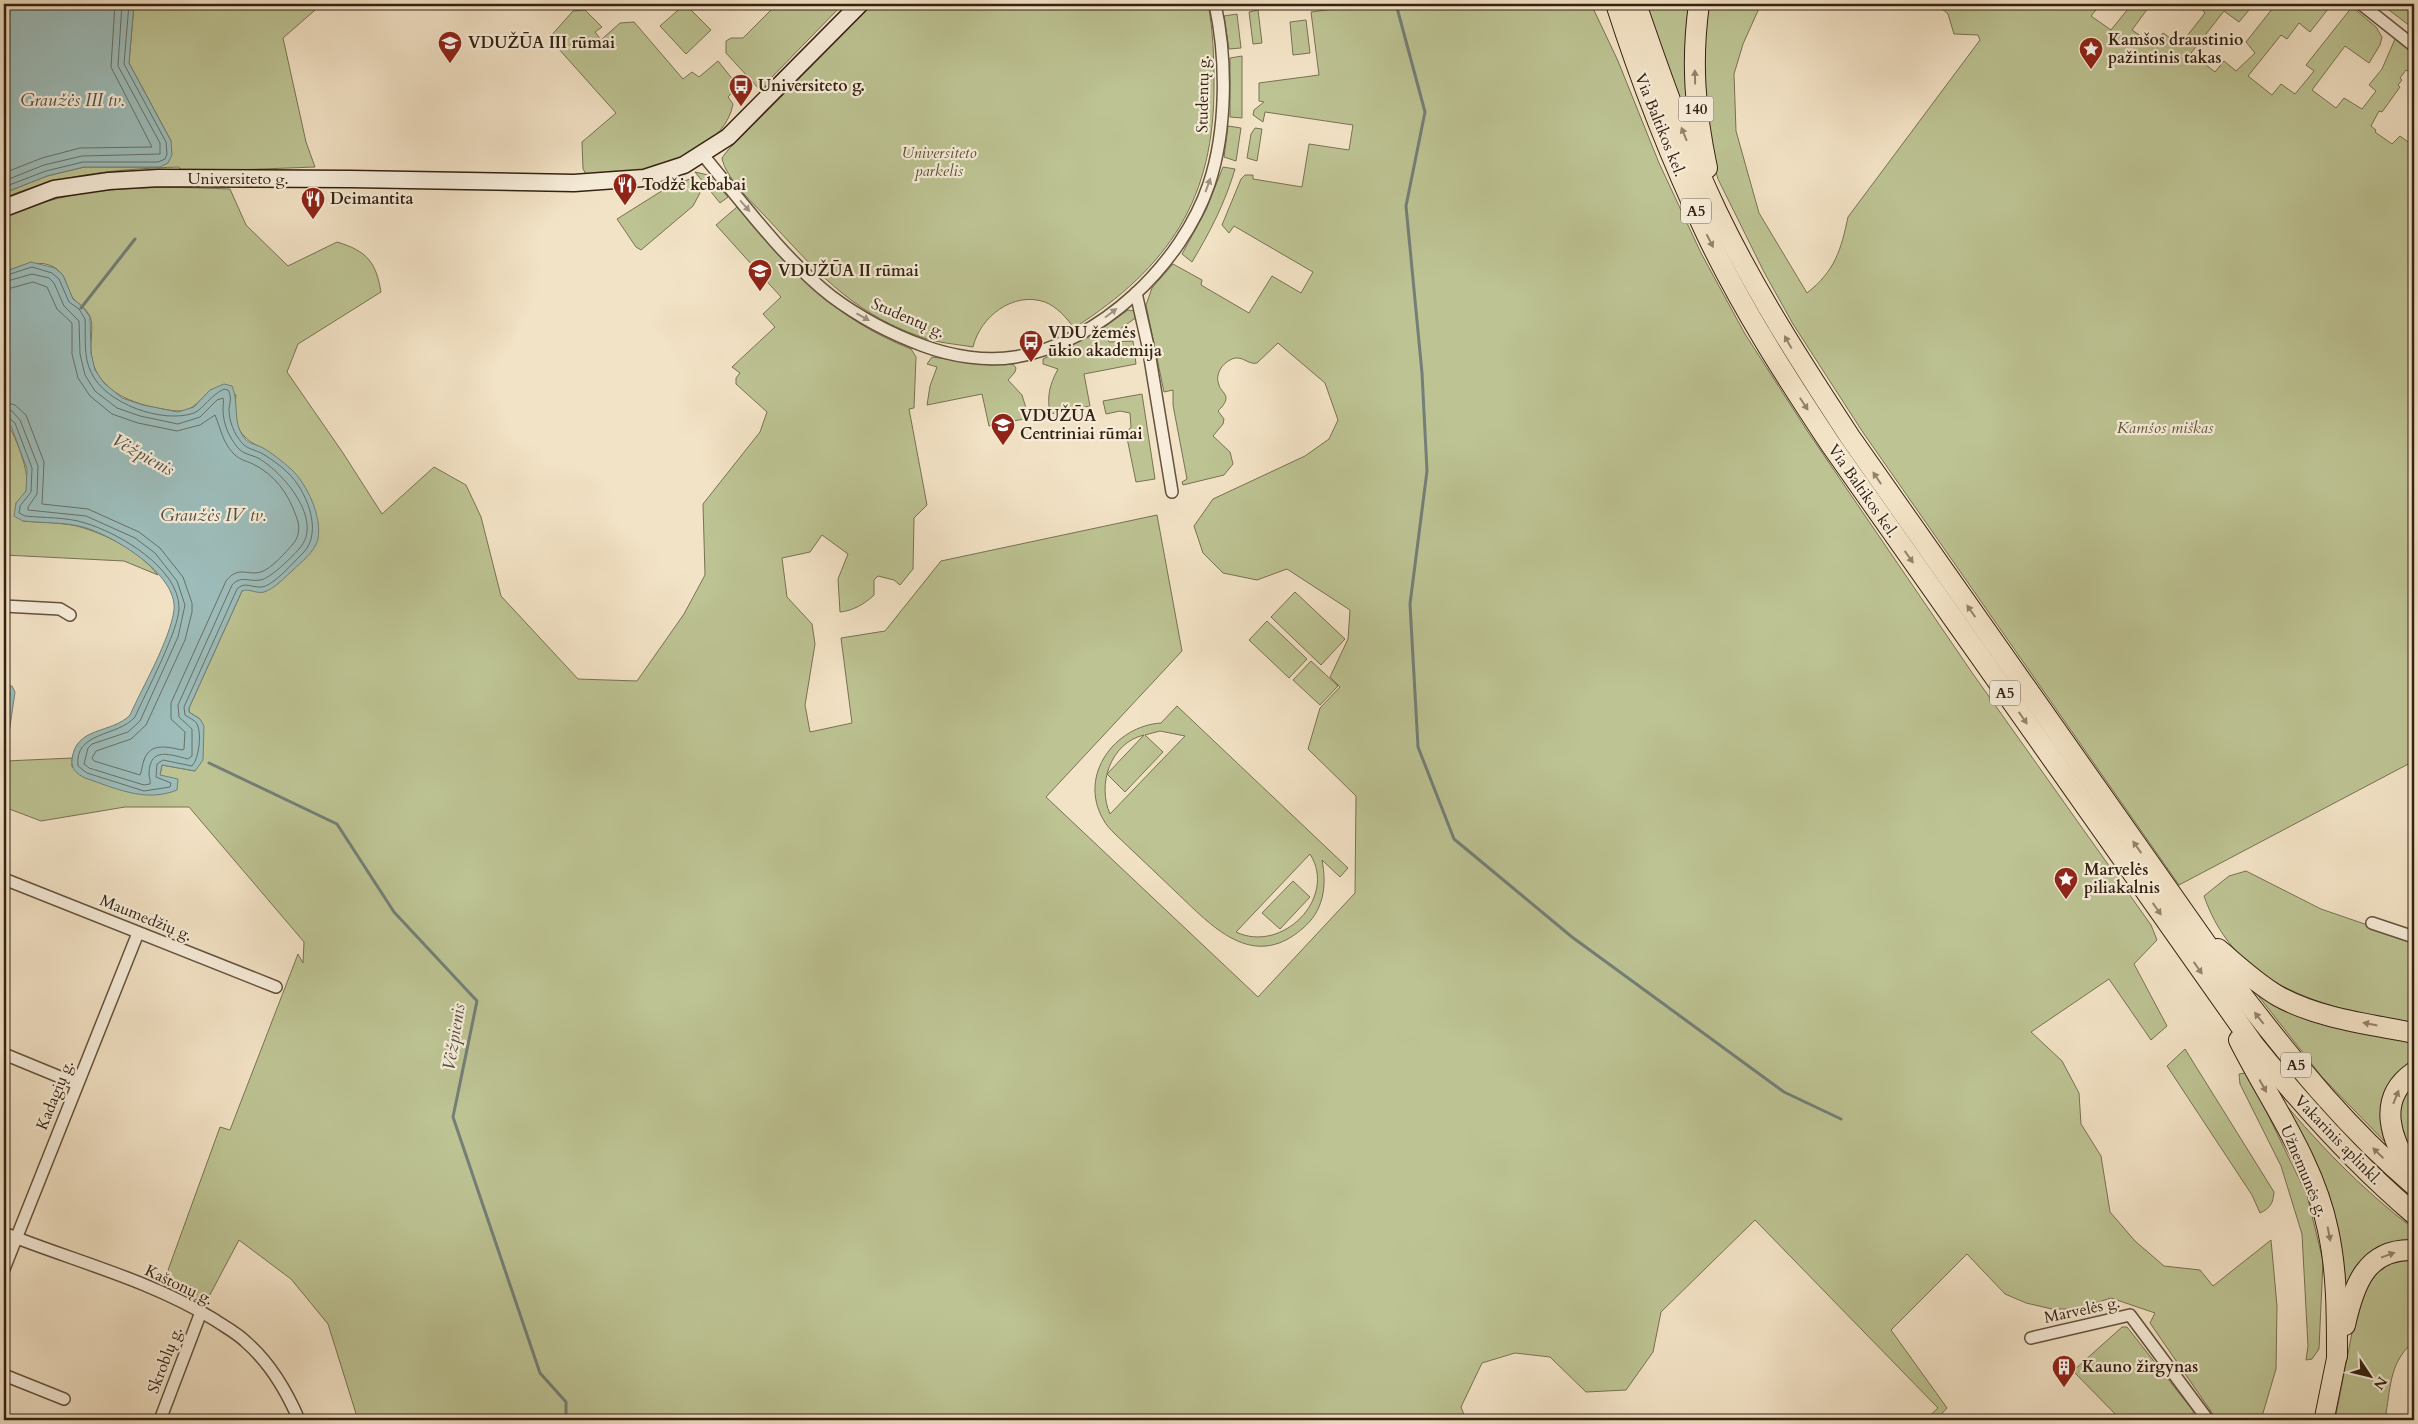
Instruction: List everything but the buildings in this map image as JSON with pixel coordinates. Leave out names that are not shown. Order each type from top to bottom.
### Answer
[{"type":"highway","points":[[1600,4],[1631,51]]},
{"type":"highway","name":"Via Baltikos kel.","points":[[1616,4],[1631,51],[1670,151],[1706,234],[1769,348],[1831,445],[2187,935]]},
{"type":"highway","name":"Via Baltikos kel.","points":[[1636,4],[1673,106],[1717,212],[1794,353],[2187,935]]},
{"type":"highway","name":"140","points":[[1699,4],[1695,34],[1696,108],[1717,212]]},
{"type":"highway","points":[[2187,935],[2278,996],[2296,1004],[2336,1017],[2414,1033]]},
{"type":"highway","name":"Vakarinis aplinkl.","points":[[2187,935],[2217,996],[2259,1052],[2315,1119],[2383,1188],[2414,1214]]},
{"type":"highway","name":"Vakarinis aplinkl.","points":[[2187,935],[2245,999],[2315,1087],[2362,1138],[2414,1185]]},
{"type":"highway","name":"Užnemunės g.","points":[[2217,996],[2251,1064],[2290,1133],[2319,1198],[2334,1260],[2338,1305],[2337,1356]]},
{"type":"highway","points":[[2414,1072],[2396,1092],[2391,1110],[2391,1130],[2395,1144],[2414,1173]]},
{"type":"highway","points":[[2337,1356],[2351,1299],[2357,1283],[2367,1268],[2377,1259],[2389,1254],[2414,1250]]},
{"type":"main road","name":"Universiteto g.","points":[[4,208],[54,189],[109,181],[149,179],[351,179],[574,183],[622,181],[666,172],[703,155],[728,137],[860,4]]},
{"type":"main road","name":"Užnemunės g.","points":[[2324,1420],[2337,1356]]},
{"type":"street","name":"Studentų g.","points":[[703,155],[779,244],[830,295],[854,312],[883,329],[925,346],[984,358],[1006,358],[1026,355],[1049,348],[1073,337],[1108,316],[1136,294],[1159,268],[1184,234],[1202,200],[1216,160],[1222,120],[1222,85],[1215,4]]},
{"type":"street","points":[[2361,4],[2414,46]]},
{"type":"street","points":[[1136,294],[1148,346],[1172,492]]},
{"type":"street","points":[[4,606],[60,609],[70,615]]},
{"type":"street","name":"Maumedžių g.","points":[[4,879],[276,987]]},
{"type":"street","points":[[2372,923],[2414,937]]},
{"type":"street","name":"Kadagių g.","points":[[4,1269],[138,933]]},
{"type":"street","points":[[4,1054],[77,1084]]},
{"type":"street","name":"Kaštonų g.","points":[[4,1233],[153,1289],[201,1312],[246,1341],[260,1355],[282,1388],[299,1420]]},
{"type":"street","name":"Skroblų g.","points":[[160,1420],[201,1312]]},
{"type":"street","name":"Marvelės g.","points":[[2031,1338],[2130,1315],[2208,1420]]},
{"type":"street","points":[[4,1375],[64,1399]]},
{"type":"green space","points":[[134,4],[322,4],[283,38],[306,142],[315,167],[181,172],[179,167],[112,171],[46,183],[4,198],[4,193],[47,176],[84,167],[160,167],[171,141],[129,63]]},
{"type":"green space","points":[[685,4],[711,30],[686,54],[660,26]]},
{"type":"green space","points":[[777,4],[843,4],[770,79],[772,82],[761,91],[726,53],[726,41],[731,38],[743,38]]},
{"type":"green space","name":"Universiteto parkelis","points":[[873,4],[1208,4],[1213,43],[1212,124],[1206,162],[1195,195],[1180,226],[1160,254],[1136,280],[1107,305],[1074,328],[1053,307],[1045,302],[1033,300],[1021,300],[1010,303],[1000,309],[983,326],[973,347],[927,339],[895,327],[873,315],[834,286],[739,188],[728,173],[722,158],[728,150]]},
{"type":"green space","points":[[1349,4],[1591,4],[1618,61],[1659,163],[1701,253],[1745,334],[1808,432],[1973,674],[2151,925],[2157,940],[2134,964],[2167,1026],[2151,1040],[2109,979],[2031,1032],[2062,1061],[2079,1093],[2081,1124],[2101,1156],[2110,1212],[2135,1241],[2164,1266],[2200,1270],[2213,1286],[2271,1240],[2277,1306],[2276,1369],[2261,1420],[2217,1420],[2150,1323],[2155,1313],[2111,1298],[2076,1309],[2052,1309],[2026,1303],[2005,1294],[1967,1254],[1891,1330],[1947,1408],[1936,1420],[1925,1420],[1938,1408],[1755,1220],[1661,1312],[1653,1352],[1626,1390],[1586,1392],[1550,1357],[1515,1353],[1482,1363],[1461,1407],[1466,1420],[358,1420],[328,1324],[291,1279],[239,1240],[205,1304],[163,1284],[220,1127],[230,1130],[298,954],[303,963],[304,942],[189,807],[125,807],[41,821],[4,807],[4,768],[6,761],[72,758],[72,767],[160,775],[162,765],[195,771],[200,719],[189,712],[189,708],[242,591],[245,589],[263,592],[279,583],[264,449],[248,440],[242,434],[236,422],[236,395],[210,390],[198,403],[187,410],[175,411],[134,402],[113,391],[98,374],[93,364],[90,317],[87,311],[72,297],[63,276],[51,266],[43,264],[27,265],[4,272],[4,217],[58,198],[86,193],[172,187],[230,189],[246,225],[288,266],[337,242],[356,249],[363,254],[373,265],[381,292],[298,344],[287,372],[343,453],[382,514],[434,467],[466,485],[481,517],[501,596],[578,679],[637,681],[684,614],[705,575],[703,504],[760,432],[767,412],[736,384],[736,378],[740,373],[732,367],[775,327],[763,314],[781,297],[716,225],[737,207],[795,271],[835,307],[883,336],[911,349],[916,357],[914,408],[909,409],[927,505],[914,518],[913,569],[900,585],[894,580],[878,576],[874,580],[874,595],[858,606],[840,612],[838,579],[848,554],[822,535],[810,552],[782,558],[787,597],[812,624],[815,644],[805,705],[810,732],[852,723],[841,638],[885,631],[941,561],[1157,515],[1182,651],[1046,797],[1258,997],[1355,893],[1356,796],[1308,749],[1320,708],[1340,687],[1330,677],[1348,639],[1350,610],[1287,569],[1257,580],[1223,573],[1203,553],[1194,526],[1213,499],[1305,456],[1329,439],[1338,420],[1325,383],[1278,343],[1257,363],[1235,358],[1227,362],[1219,372],[1218,381],[1226,398],[1218,411],[1224,419],[1223,424],[1213,436],[1230,452],[1233,464],[1224,475],[1183,485],[1182,482],[1187,479],[1173,405],[1173,390],[1164,392],[1146,305],[1152,288],[1173,264],[1202,280],[1201,285],[1249,313],[1272,276],[1301,293],[1313,272],[1234,226],[1229,233],[1222,225],[1241,179],[1245,175],[1253,175],[1253,179],[1302,187],[1309,144],[1349,150],[1353,125],[1265,112],[1263,122],[1253,115],[1254,110],[1264,102],[1259,101],[1259,83],[1319,75],[1311,12],[1349,7]]},
{"type":"green space","points":[[1646,4],[1692,4],[1692,133],[1664,61]]},
{"type":"green space","name":"Kamšos miškas","points":[[1706,4],[1761,4],[1743,44],[1734,74],[1736,131],[1759,213],[1807,293],[1817,285],[1835,259],[1843,240],[1848,217],[1980,40],[1978,35],[1954,34],[1948,14],[1936,4],[2101,4],[2091,16],[2111,30],[2132,4],[2151,4],[2132,30],[2154,45],[2163,33],[2180,45],[2205,13],[2201,8],[2205,4],[2254,4],[2239,22],[2224,11],[2191,53],[2215,72],[2224,61],[2236,71],[2255,53],[2246,42],[2276,4],[2332,4],[2310,32],[2299,23],[2287,39],[2281,35],[2248,76],[2272,95],[2281,84],[2295,94],[2314,71],[2306,65],[2352,7],[2376,27],[2382,37],[2380,45],[2369,63],[2345,46],[2312,90],[2336,108],[2344,98],[2362,109],[2376,91],[2369,85],[2382,69],[2395,39],[2414,53],[2414,67],[2412,66],[2408,71],[2406,70],[2400,78],[2402,80],[2398,85],[2400,87],[2382,112],[2379,111],[2371,126],[2376,130],[2375,132],[2392,144],[2400,136],[2414,146],[2414,761],[2179,885],[1862,431],[1793,324],[1764,272],[1718,179],[1708,144],[1701,110]]},
{"type":"green space","points":[[2381,4],[2414,4],[2414,29]]},
{"type":"green space","points":[[585,10],[602,27],[595,32],[601,40],[620,23],[634,22],[683,79],[692,72],[699,77],[718,61],[738,86],[728,97],[733,104],[728,118],[720,131],[709,142],[681,159],[650,170],[636,173],[586,174],[583,169],[582,142],[616,113],[549,38],[573,11]]},
{"type":"green space","points":[[1258,10],[1262,43],[1253,44],[1249,12]]},
{"type":"green space","points":[[1237,14],[1241,48],[1229,49],[1224,16]]},
{"type":"green space","points":[[1306,20],[1310,53],[1293,55],[1290,22]]},
{"type":"green space","points":[[1242,56],[1242,118],[1230,117],[1230,58]]},
{"type":"green space","points":[[1228,126],[1241,128],[1236,161],[1224,157]]},
{"type":"green space","points":[[1255,128],[1262,129],[1257,161],[1247,158],[1251,134]]},
{"type":"green space","points":[[1223,167],[1235,169],[1227,194],[1192,262],[1182,254],[1206,210]]},
{"type":"green space","points":[[695,172],[708,175],[728,197],[720,203]]},
{"type":"green space","points":[[690,179],[700,193],[693,206],[641,250],[636,247],[617,219],[668,187]]},
{"type":"green space","points":[[1128,310],[1134,311],[1137,317],[1107,338],[1109,342],[1133,341],[1136,364],[1084,374],[1090,406],[1050,414],[1050,391],[1058,369],[1043,364],[1043,359],[1093,335]]},
{"type":"green space","points":[[932,357],[990,365],[1013,364],[1016,368],[1015,372],[1008,380],[1022,395],[1029,418],[989,426],[982,394],[927,405],[930,386],[937,367],[927,364]]},
{"type":"green space","points":[[1142,394],[1155,479],[1136,482],[1126,433],[1131,427],[1130,413],[1120,411],[1106,414],[1103,401]]},
{"type":"green space","points":[[4,419],[17,443],[27,475],[26,491],[16,503],[23,521],[70,525],[94,532],[134,552],[158,575],[124,561],[4,555]]},
{"type":"green space","points":[[1295,592],[1345,639],[1321,665],[1271,617]]},
{"type":"green space","points":[[1267,621],[1307,659],[1289,678],[1249,640]]},
{"type":"green space","points":[[1311,661],[1338,686],[1320,705],[1293,680]]},
{"type":"green space","points":[[1177,706],[1348,868],[1340,877],[1322,860],[1324,889],[1319,906],[1315,914],[1302,929],[1284,941],[1266,946],[1249,945],[1233,939],[1218,930],[1189,905],[1115,834],[1104,821],[1096,802],[1095,786],[1098,770],[1105,756],[1116,743],[1129,733],[1144,726],[1161,723]],"holes":[[[1160,731],[1185,736],[1110,814],[1106,803],[1105,791],[1107,774],[1125,792],[1163,752],[1145,735]],[[1144,735],[1107,774],[1109,767],[1123,747],[1132,740]],[[1310,854],[1317,871],[1317,888],[1311,904],[1301,918],[1287,929],[1271,935],[1254,937],[1236,932]]]},
{"type":"green space","points":[[2246,871],[2321,909],[2414,941],[2414,1025],[2350,1011],[2318,1001],[2289,989],[2262,974],[2239,954],[2219,928],[2204,896],[2229,876]]},
{"type":"green space","points":[[1293,881],[1310,897],[1280,929],[1262,913]]},
{"type":"green space","points":[[2249,984],[2414,1038],[2414,1065],[2387,1144],[2322,1077]]},
{"type":"green space","points":[[2185,1049],[2274,1192],[2270,1205],[2260,1213],[2252,1195],[2167,1066]]},
{"type":"green space","points":[[2245,1073],[2251,1080],[2307,1195],[2323,1261],[2319,1349],[2312,1359],[2306,1360],[2308,1346],[2302,1234],[2281,1166],[2240,1084],[2239,1074]]},
{"type":"green space","points":[[2414,1079],[2414,1163],[2406,1151],[2398,1109]]},
{"type":"green space","points":[[2272,1088],[2304,1126],[2357,1181],[2414,1229],[2414,1243],[2347,1295],[2342,1292]]},
{"type":"green space","points":[[2414,1256],[2414,1341],[2400,1357],[2393,1374],[2386,1413],[2390,1420],[2335,1420],[2359,1297],[2381,1263]]},
{"type":"green space","points":[[2122,1327],[2127,1327],[2194,1412],[2184,1420],[2121,1420],[2073,1371]]},
{"type":"water","name":"Graužės III tv.","points":[[4,4],[134,4],[129,63],[171,141],[172,155],[168,163],[160,167],[84,167],[47,176],[4,193]]},
{"type":"water","name":"Graužės IV tv.","points":[[31,262],[55,268],[63,275],[73,299],[82,306],[90,317],[91,353],[95,370],[104,383],[122,398],[143,405],[178,412],[194,407],[210,390],[224,384],[232,386],[241,434],[246,440],[277,458],[297,475],[308,492],[318,520],[318,539],[314,548],[279,583],[264,592],[242,591],[189,708],[189,712],[200,719],[204,726],[203,760],[195,771],[162,765],[160,775],[178,779],[177,790],[165,794],[142,795],[119,790],[85,778],[77,773],[72,766],[75,749],[80,741],[95,732],[122,721],[130,715],[162,649],[174,610],[172,596],[166,583],[155,570],[126,547],[95,531],[76,525],[23,521],[14,516],[16,503],[26,491],[27,469],[11,426],[4,419],[4,272]]},
{"type":"water","points":[[4,686],[12,686],[15,692],[4,768]]},
{"type":"waterway","points":[[1396,4],[1425,112],[1406,206],[1422,373],[1427,471],[1410,604],[1418,747],[1454,839],[1572,937],[1784,1092],[1841,1119]]},
{"type":"waterway","name":"Vėžpienis","points":[[81,308],[135,239]]},
{"type":"waterway","name":"Vėžpienis","points":[[209,763],[337,824],[394,912],[477,1001],[453,1117],[540,1373],[566,1402],[566,1420]]},
{"type":"place","name":"VDUŽŪA III rūmai","points":[[450,64]]},
{"type":"place","name":"Kamšos draustinio pažintinis takas","points":[[2091,70]]},
{"type":"place","name":"Universiteto g.","points":[[741,107]]},
{"type":"place","name":"Todžė kebabai","points":[[625,206]]},
{"type":"place","name":"Deimantita","points":[[313,220]]},
{"type":"place","name":"VDUŽŪA II rūmai","points":[[760,292]]},
{"type":"place","name":"VDU žemės ūkio akademija","points":[[1031,363]]},
{"type":"place","name":"VDUŽŪA Centriniai rūmai","points":[[1003,446]]},
{"type":"place","name":"Marvelės piliakalnis","points":[[2066,900]]},
{"type":"place","name":"Kauno žirgynas","points":[[2064,1388]]}]
